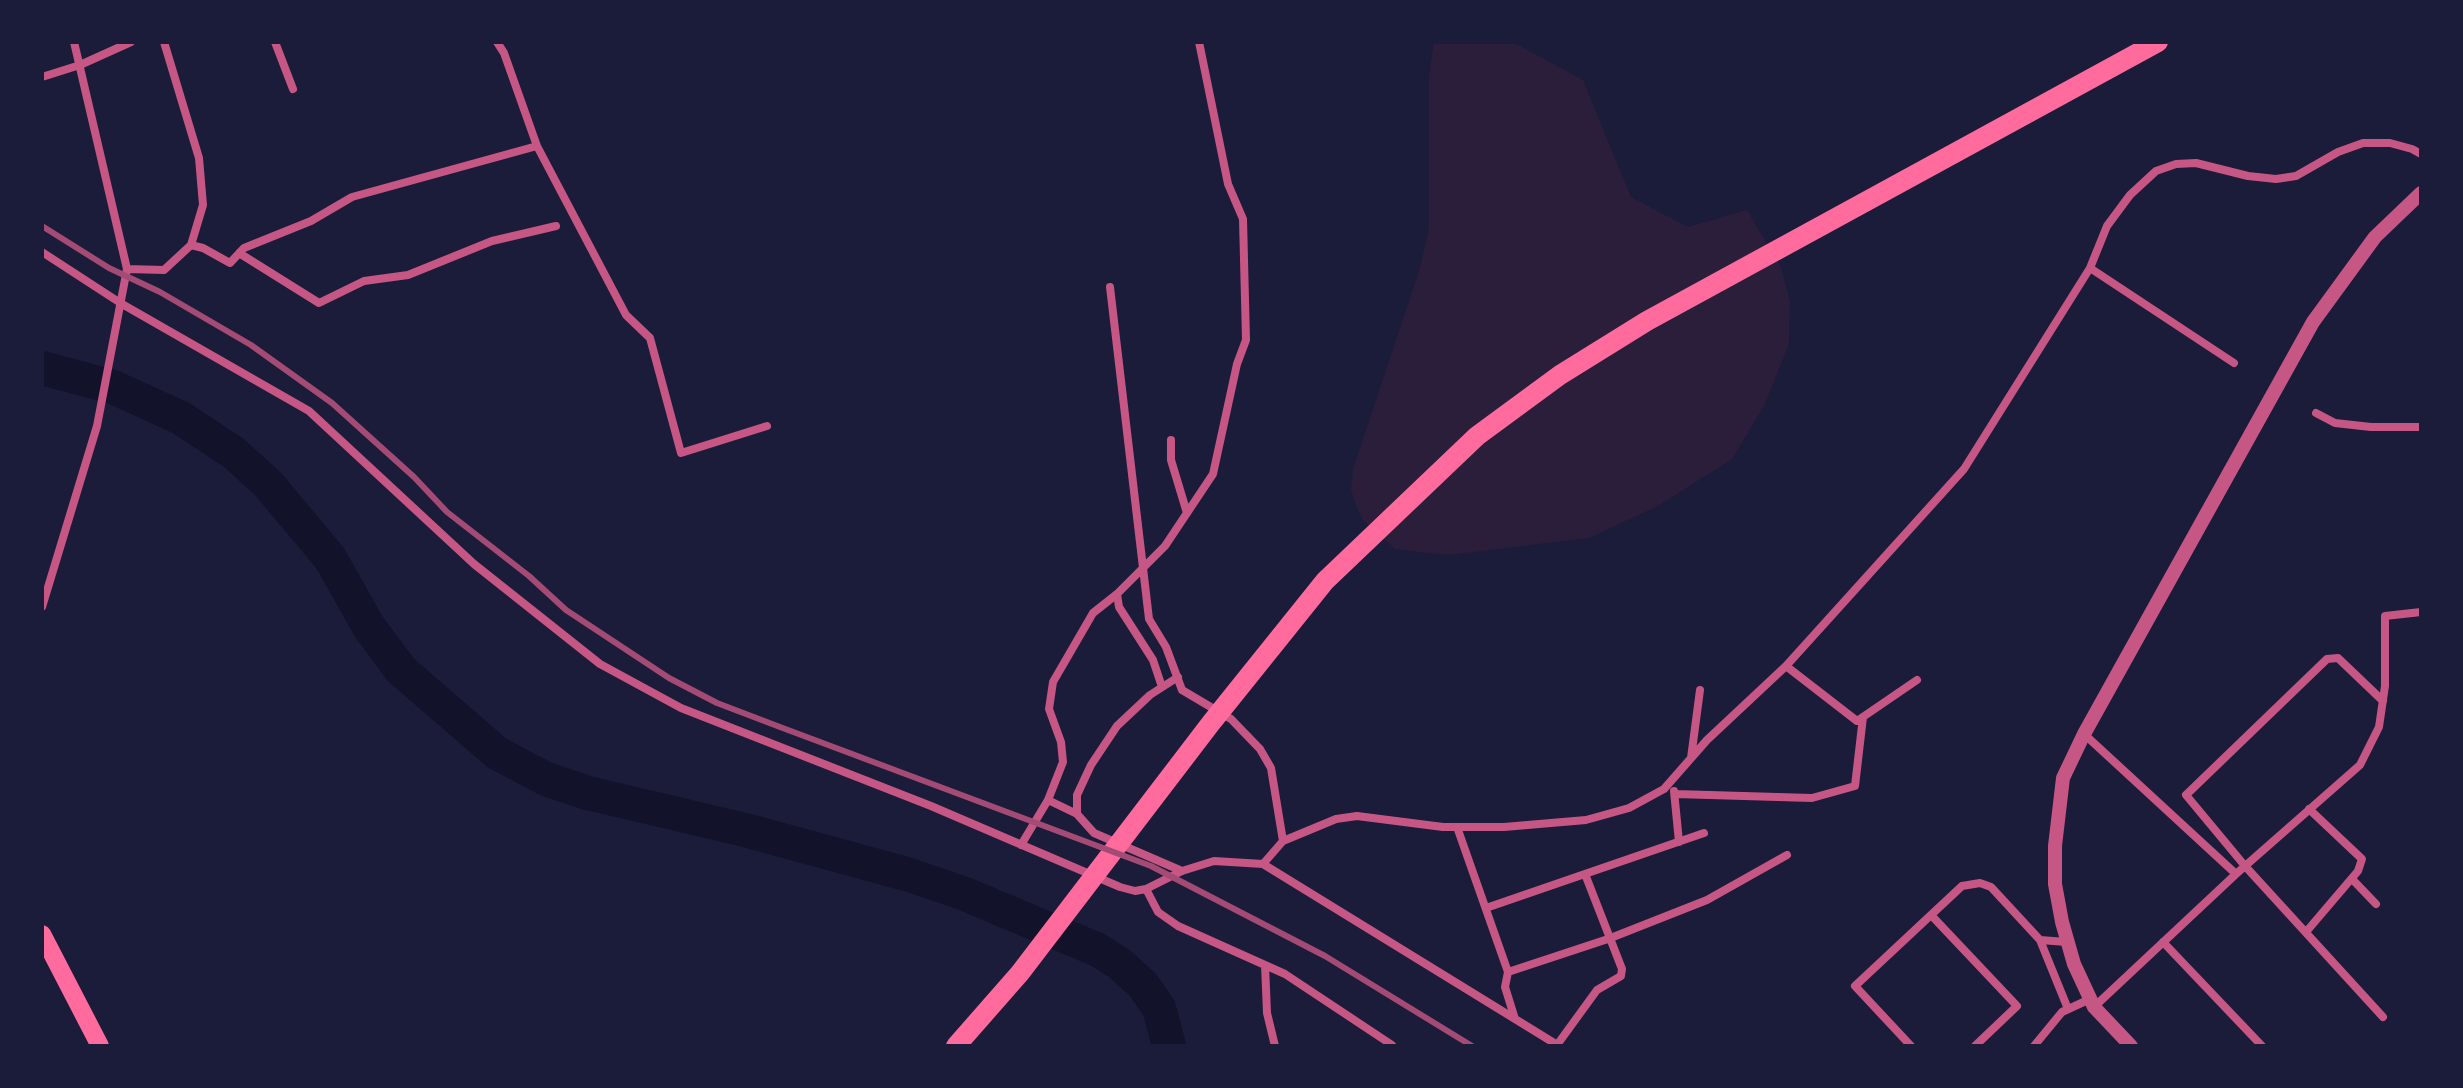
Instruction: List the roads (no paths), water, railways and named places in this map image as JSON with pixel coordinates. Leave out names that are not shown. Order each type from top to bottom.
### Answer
[{"type":"highway","points":[[956,1046],[1020,973],[1211,723],[1325,581],[1477,436],[1560,375],[1661,314],[2158,42]]},
{"type":"main road","points":[[42,934],[100,1046]]},
{"type":"street","points":[[42,607],[97,426],[127,269],[74,42]]},
{"type":"street","points":[[42,77],[80,65],[131,42]]},
{"type":"street","points":[[127,269],[164,270],[191,245],[203,205],[199,158],[164,42]]},
{"type":"street","points":[[275,42],[293,89]]},
{"type":"street","points":[[497,42],[504,53],[537,146],[626,315],[650,338],[681,453],[767,426]]},
{"type":"street","points":[[1021,845],[1048,800],[1063,762],[1061,742],[1049,709],[1053,682],[1093,613],[1117,594],[1165,546],[1213,474],[1237,364],[1246,340],[1243,219],[1228,184],[1199,42]]},
{"type":"street","points":[[1263,864],[1283,841],[1336,819],[1357,816],[1457,827],[1504,827],[1586,820],[1629,808],[1664,789],[1707,740],[1786,666],[1964,469],[2090,268],[2107,226],[2130,195],[2156,171],[2176,164],[2196,163],[2248,176],[2276,179],[2296,176],[2338,152],[2363,143],[2390,143],[2421,154]]},
{"type":"street","points":[[191,245],[230,263],[244,248],[311,221],[352,197],[537,146]]},
{"type":"street","points":[[2131,1046],[2092,1003],[2067,942],[2055,884],[2057,815],[2063,778],[2084,734],[2313,322],[2375,237],[2421,193]]},
{"type":"street","points":[[239,253],[319,303],[364,281],[408,275],[492,241],[556,226]]},
{"type":"street","points":[[42,252],[122,304],[309,411],[474,564],[600,664],[681,708],[931,806],[1120,887],[1135,891],[1146,889],[1182,871],[1214,861],[1263,864],[1558,1046],[1597,990],[1621,976],[1622,969],[1585,874]]},
{"type":"street","points":[[2090,268],[2234,363]]},
{"type":"street","points":[[1110,287],[1149,619],[1166,647],[1182,690],[1231,719],[1260,749],[1271,768],[1283,841]]},
{"type":"street","points":[[2316,413],[2335,423],[2421,427]]},
{"type":"street","points":[[1171,440],[1171,460],[1187,513]]},
{"type":"street","points":[[1117,594],[1119,607],[1153,660],[1162,687]]},
{"type":"street","points":[[2034,1046],[2062,1012],[2092,1003],[2360,765],[2379,727],[2385,686],[2385,616],[2421,612]]},
{"type":"street","points":[[2383,701],[2338,658],[2327,659],[2186,795],[2245,866],[2383,1017]]},
{"type":"street","points":[[1786,666],[1857,721],[1917,680]]},
{"type":"street","points":[[1077,814],[1077,795],[1091,765],[1117,726],[1150,695],[1178,677]]},
{"type":"street","points":[[1691,758],[1700,690]]},
{"type":"street","points":[[1675,794],[1812,798],[1855,786],[1863,717]]},
{"type":"street","points":[[2084,734],[2236,874]]},
{"type":"street","points":[[1673,779],[1679,842]]},
{"type":"street","points":[[1048,800],[1077,814],[1094,833],[1182,871]]},
{"type":"street","points":[[2306,932],[2352,879],[2362,859],[2309,809]]},
{"type":"street","points":[[1457,827],[1508,972],[1505,987],[1515,1019]]},
{"type":"street","points":[[1486,908],[1704,833]]},
{"type":"street","points":[[1508,972],[1608,939],[1707,900],[1787,855]]},
{"type":"street","points":[[2352,879],[2376,904]]},
{"type":"street","points":[[1911,1046],[1855,986],[1962,886],[1980,883],[1991,887],[2040,940],[2068,1009]]},
{"type":"street","points":[[1146,889],[1158,912],[1178,926],[1285,974],[1392,1045]]},
{"type":"street","points":[[1931,915],[2017,1006],[1975,1046]]},
{"type":"street","points":[[2040,940],[2067,942]]},
{"type":"street","points":[[2163,942],[2262,1046]]},
{"type":"street","points":[[1265,965],[1267,1013],[1275,1046]]},
{"type":"waterway","points":[[42,368],[113,387],[181,418],[234,453],[269,485],[330,558],[369,627],[401,670],[497,753],[546,779],[588,793],[745,830],[910,875],[965,894],[1098,950],[1120,964],[1143,985],[1159,1008],[1169,1046]]},
{"type":"railway","points":[[42,226],[109,268],[160,292],[251,345],[332,403],[414,477],[447,512],[529,576],[566,610],[669,678],[717,703],[1151,866],[1325,956],[1472,1046]]}]
